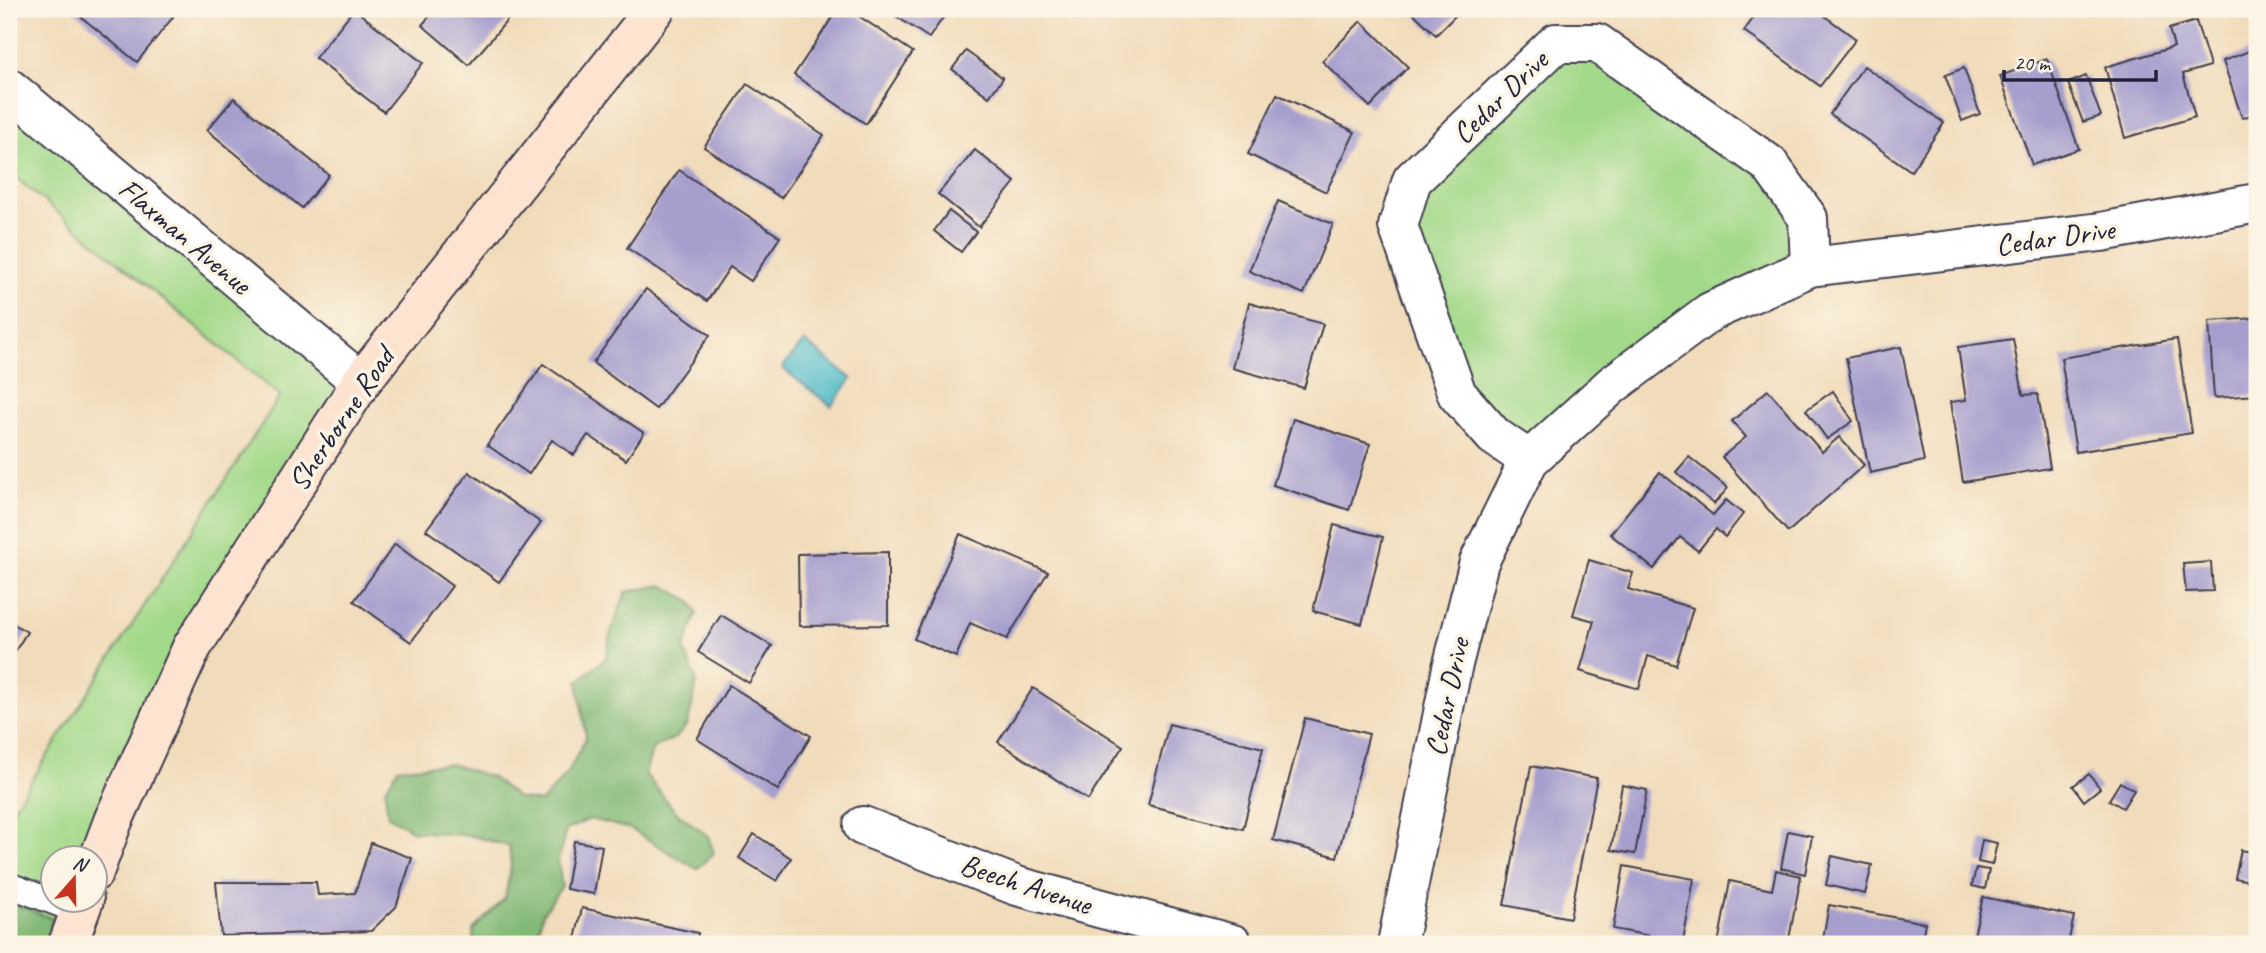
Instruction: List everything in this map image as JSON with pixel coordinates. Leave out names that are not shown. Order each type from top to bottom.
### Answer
[{"type":"street","name":"Sherborne Road","points":[[104,844],[192,647],[361,383],[655,9]]},
{"type":"street","name":"Cedar Drive","points":[[1529,460],[1494,436],[1457,394],[1398,226],[1412,180],[1556,43],[1597,43],[1769,164],[1808,218],[1810,267]]},
{"type":"street","name":"Flaxman Avenue","points":[[9,88],[361,383]]},
{"type":"street","name":"Cedar Drive","points":[[1397,944],[1452,668],[1479,562],[1529,460],[1612,385],[1710,313],[1810,267],[2101,232],[2257,203]]},
{"type":"street","name":"Beech Avenue","points":[[863,826],[1017,886],[1233,944]]},
{"type":"lane","points":[[9,886],[77,919]]},
{"type":"green space","points":[[1559,52],[1594,53],[1761,172],[1793,220],[1791,260],[1527,440],[1465,388],[1408,227],[1423,185]]},
{"type":"green space","points":[[9,101],[343,382],[177,642],[97,808],[83,844],[38,844],[38,913],[9,902],[9,815],[280,396],[9,172]]},
{"type":"green space","points":[[662,585],[691,601],[697,613],[684,649],[697,681],[688,723],[677,737],[653,748],[645,774],[675,811],[708,836],[714,853],[697,869],[630,829],[590,819],[566,830],[558,860],[562,886],[543,913],[535,944],[474,944],[473,930],[505,898],[511,866],[509,846],[472,836],[413,831],[388,816],[385,790],[398,768],[451,764],[491,777],[518,798],[541,802],[567,774],[586,738],[578,681],[606,658],[611,631],[626,592]]},
{"type":"green space","points":[[9,902],[53,919],[45,944],[9,944]]},
{"type":"green space","points":[[40,914],[55,914],[53,919]]},
{"type":"water","points":[[804,341],[852,379],[831,406],[782,368]]},
{"type":"building","points":[[78,9],[162,9],[173,17],[137,62],[75,12]]},
{"type":"building","points":[[354,9],[423,63],[384,112],[315,58]]},
{"type":"building","points":[[436,9],[517,9],[469,65],[422,25]]},
{"type":"building","points":[[838,9],[848,9],[913,52],[866,124],[794,75]]},
{"type":"building","points":[[885,9],[949,9],[929,38]]},
{"type":"building","points":[[1409,9],[1462,9],[1436,35]]},
{"type":"building","points":[[1760,9],[1815,9],[1856,39],[1820,86],[1744,31]]},
{"type":"building","points":[[1361,21],[1408,67],[1370,107],[1322,61]]},
{"type":"building","points":[[2196,21],[2210,66],[2183,74],[2195,117],[2125,138],[2105,67],[2174,47],[2169,29]]},
{"type":"building","points":[[2257,48],[2257,113],[2242,118],[2223,61]]},
{"type":"building","points":[[966,51],[1003,78],[989,97],[952,69]]},
{"type":"building","points":[[2047,59],[2079,149],[2032,165],[2000,76]]},
{"type":"building","points":[[1864,66],[1944,123],[1911,171],[1830,114]]},
{"type":"building","points":[[1964,68],[1980,114],[1962,121],[1945,75]]},
{"type":"building","points":[[2086,76],[2101,116],[2083,122],[2068,83]]},
{"type":"building","points":[[747,84],[824,135],[781,198],[704,147]]},
{"type":"building","points":[[1277,94],[1355,132],[1326,192],[1248,154]]},
{"type":"building","points":[[234,98],[329,175],[302,208],[207,130]]},
{"type":"building","points":[[975,150],[1015,182],[979,227],[938,194]]},
{"type":"building","points":[[679,170],[780,237],[751,281],[730,267],[707,301],[627,248]]},
{"type":"building","points":[[1278,201],[1333,224],[1304,294],[1249,271]]},
{"type":"building","points":[[949,211],[976,232],[961,252],[934,231]]},
{"type":"building","points":[[646,289],[710,335],[656,409],[593,363]]},
{"type":"building","points":[[1249,303],[1323,324],[1304,388],[1232,368]]},
{"type":"building","points":[[2257,318],[2257,395],[2214,398],[2209,321]]},
{"type":"building","points":[[2013,339],[2023,395],[2038,394],[2050,468],[1963,482],[1950,402],[1966,400],[1958,347]]},
{"type":"building","points":[[2177,339],[2192,433],[2076,452],[2061,358]]},
{"type":"building","points":[[1901,347],[1924,461],[1870,473],[1846,358]]},
{"type":"building","points":[[543,364],[644,433],[626,460],[588,435],[574,455],[552,440],[529,474],[487,445]]},
{"type":"building","points":[[1768,390],[1822,452],[1839,437],[1864,465],[1788,532],[1722,457],[1746,437],[1732,421]]},
{"type":"building","points":[[1833,391],[1853,421],[1827,439],[1806,410]]},
{"type":"building","points":[[1293,419],[1370,444],[1349,510],[1273,485]]},
{"type":"building","points":[[1689,457],[1728,488],[1714,504],[1676,472]]},
{"type":"building","points":[[469,472],[541,523],[499,582],[426,530]]},
{"type":"building","points":[[1660,472],[1713,515],[1726,500],[1743,514],[1725,537],[1716,529],[1698,551],[1680,537],[1654,569],[1610,534]]},
{"type":"building","points":[[1334,525],[1383,537],[1362,624],[1313,611]]},
{"type":"building","points":[[960,534],[1048,572],[1007,639],[970,623],[956,657],[914,639]]},
{"type":"building","points":[[395,544],[452,586],[411,642],[354,601]]},
{"type":"building","points":[[888,552],[888,625],[799,626],[798,554]]},
{"type":"building","points":[[1589,560],[1633,573],[1628,589],[1693,608],[1676,665],[1648,656],[1639,689],[1580,671],[1594,621],[1573,615]]},
{"type":"building","points":[[2211,562],[2213,591],[2186,592],[2183,564]]},
{"type":"building","points":[[721,615],[772,646],[749,683],[698,652]]},
{"type":"building","points":[[9,621],[27,632],[9,661]]},
{"type":"building","points":[[729,685],[811,736],[778,790],[697,739]]},
{"type":"building","points":[[1033,688],[1123,746],[1088,800],[998,742]]},
{"type":"building","points":[[1305,718],[1369,734],[1337,857],[1273,840]]},
{"type":"building","points":[[1169,724],[1263,748],[1243,829],[1148,805]]},
{"type":"building","points":[[1531,766],[1597,778],[1570,918],[1504,905]]},
{"type":"building","points":[[2089,774],[2100,788],[2084,801],[2073,786]]},
{"type":"building","points":[[2120,782],[2134,790],[2123,808],[2109,800]]},
{"type":"building","points":[[1622,785],[1647,790],[1635,854],[1611,850]]},
{"type":"building","points":[[1788,831],[1812,836],[1805,874],[1781,868]]},
{"type":"building","points":[[754,834],[791,858],[777,881],[739,858]]},
{"type":"building","points":[[1982,840],[1997,843],[1992,865],[1978,862]]},
{"type":"building","points":[[574,841],[602,846],[594,894],[566,889]]},
{"type":"building","points":[[371,843],[412,858],[396,907],[371,931],[221,936],[216,882],[316,882],[318,895],[355,893]]},
{"type":"building","points":[[2241,850],[2257,853],[2254,882],[2235,878]]},
{"type":"building","points":[[1832,856],[1872,865],[1865,894],[1826,885]]},
{"type":"building","points":[[1624,866],[1694,879],[1683,942],[1613,929]]},
{"type":"building","points":[[1976,868],[1989,870],[1985,889],[1972,886]]},
{"type":"building","points":[[1776,870],[1801,876],[1788,944],[1718,944],[1730,881],[1772,890]]},
{"type":"building","points":[[1983,897],[2074,916],[2068,944],[1972,944]]},
{"type":"building","points":[[1829,905],[1925,923],[1921,944],[1822,944]]},
{"type":"building","points":[[582,908],[698,933],[696,944],[574,944]]}]
